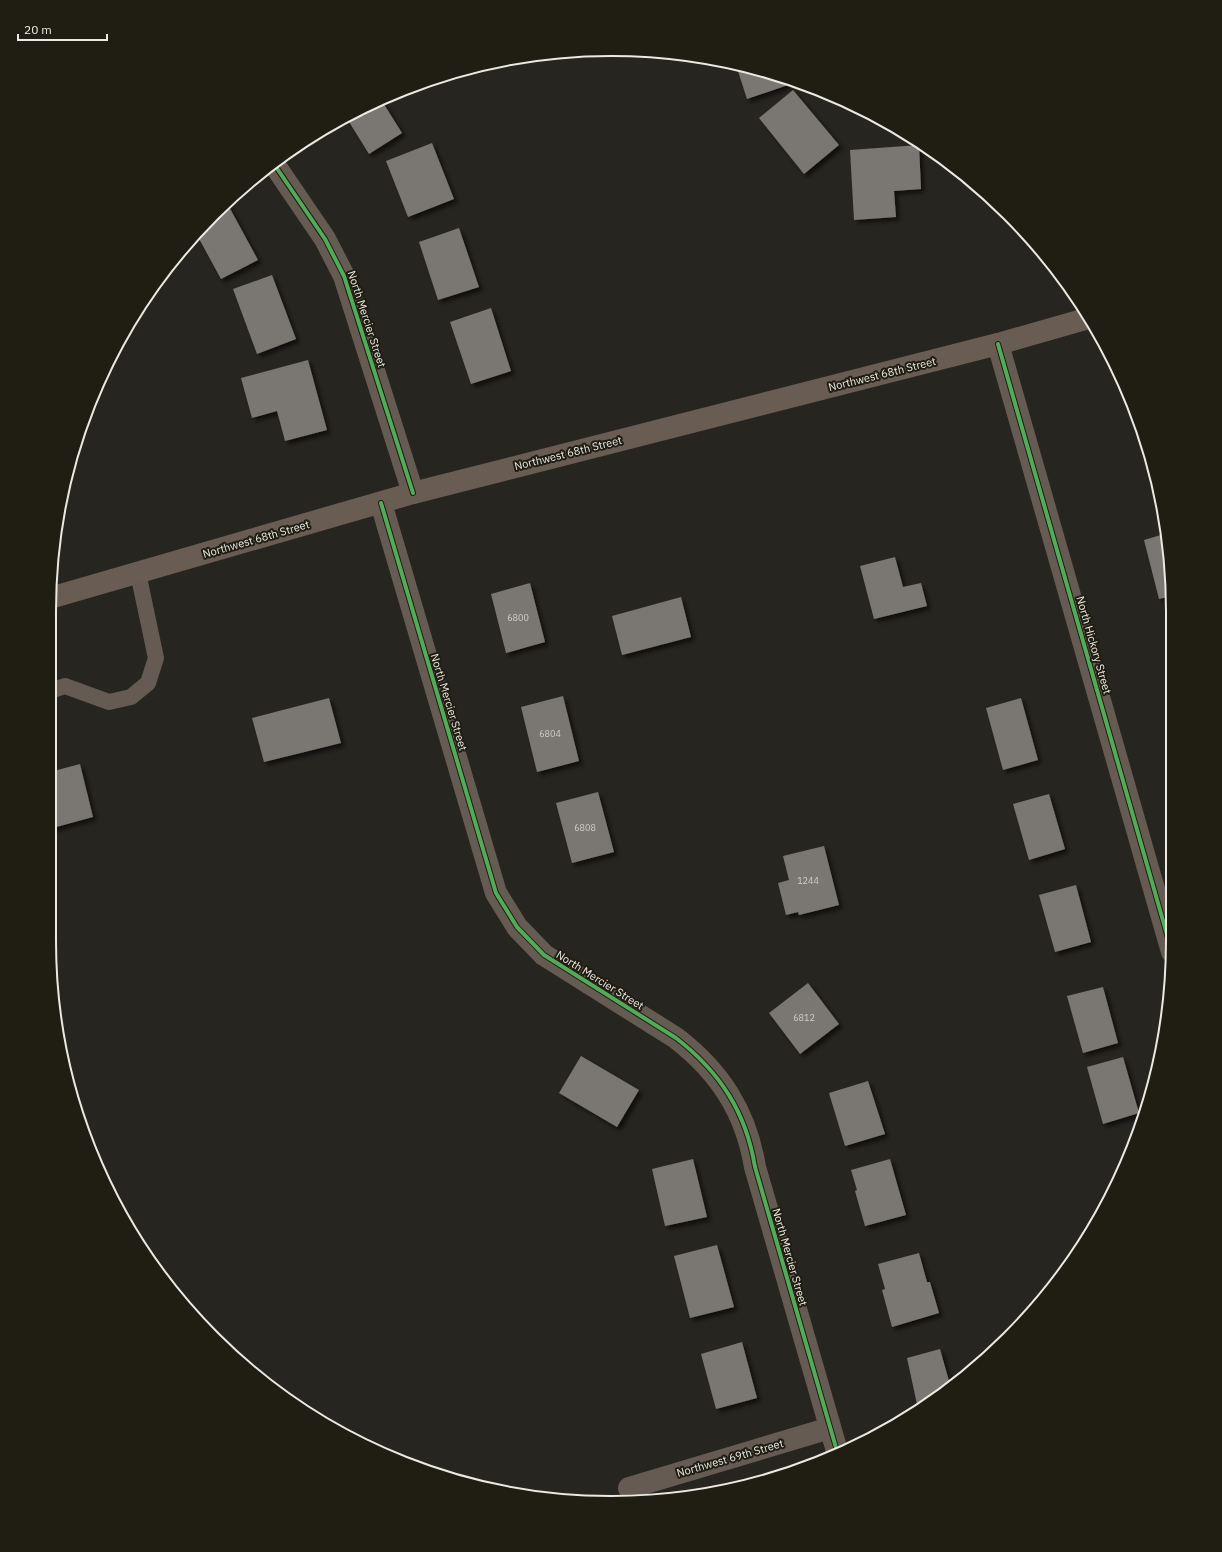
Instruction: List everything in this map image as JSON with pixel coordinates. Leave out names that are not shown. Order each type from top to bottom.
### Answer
[{"type":"main road","name":"Northwest 68th Street","points":[[56,596],[413,493],[998,344],[1083,320]]},
{"type":"street","name":"North Mercier Street","points":[[277,168],[325,239],[344,276],[413,493]]},
{"type":"street","name":"North Hickory Street","points":[[998,344],[1166,931]]},
{"type":"street","name":"North Mercier Street","points":[[381,502],[496,893],[517,927],[544,956],[676,1038],[694,1051],[720,1079],[740,1112],[752,1148],[755,1167],[836,1448]]},
{"type":"street","name":"Northwest 69th Street","points":[[629,1488],[830,1428]]},
{"type":"lane","points":[[56,689],[65,686],[109,702],[131,697],[148,683],[156,658],[138,573]]},
{"type":"building","points":[[738,71],[788,85],[788,85],[747,99]]},
{"type":"building","points":[[793,90],[839,145],[804,174],[759,118]]},
{"type":"building","points":[[384,105],[402,133],[369,154],[349,122]]},
{"type":"building","points":[[432,143],[454,199],[408,217],[386,161]]},
{"type":"building","points":[[912,146],[919,150],[921,189],[894,191],[896,217],[854,220],[850,150]]},
{"type":"building","points":[[230,208],[258,260],[221,279],[199,239]]},
{"type":"building","points":[[459,228],[479,287],[438,300],[419,242]]},
{"type":"building","points":[[272,275],[296,339],[257,354],[233,289]]},
{"type":"building","points":[[491,308],[511,371],[471,384],[450,322]]},
{"type":"building","points":[[308,360],[327,430],[285,441],[277,411],[252,418],[241,378]]},
{"type":"building","points":[[1160,535],[1165,575],[1166,597],[1159,599],[1144,540]]},
{"type":"building","points":[[895,557],[903,587],[921,583],[927,606],[874,619],[860,566]]},
{"type":"building","points":[[530,583],[545,642],[506,653],[491,594]]},
{"type":"building","points":[[681,597],[691,637],[622,655],[612,616]]},
{"type":"building","points":[[563,696],[579,761],[537,772],[521,707]]},
{"type":"building","points":[[329,698],[341,743],[264,762],[252,718]]},
{"type":"building","points":[[1021,698],[1038,760],[1003,770],[986,708]]},
{"type":"building","points":[[80,764],[93,817],[56,827],[56,770]]},
{"type":"building","points":[[598,792],[614,852],[572,863],[556,803]]},
{"type":"building","points":[[1049,794],[1065,849],[1029,860],[1013,804]]},
{"type":"building","points":[[824,846],[839,905],[799,915],[798,912],[786,915],[778,883],[789,880],[783,856]]},
{"type":"building","points":[[1076,885],[1091,942],[1055,952],[1039,895]]},
{"type":"building","points":[[808,983],[839,1024],[800,1054],[769,1013]]},
{"type":"building","points":[[1103,987],[1118,1043],[1083,1053],[1067,996]]},
{"type":"building","points":[[581,1056],[639,1090],[617,1127],[559,1093]]},
{"type":"building","points":[[1123,1057],[1139,1113],[1103,1124],[1087,1067]]},
{"type":"building","points":[[868,1081],[885,1134],[845,1146],[829,1093]]},
{"type":"building","points":[[693,1159],[707,1217],[665,1226],[652,1169]]},
{"type":"building","points":[[890,1159],[906,1215],[865,1226],[855,1191],[857,1190],[851,1170]]},
{"type":"building","points":[[717,1245],[734,1307],[690,1318],[674,1256]]},
{"type":"building","points":[[919,1253],[927,1282],[930,1282],[939,1313],[892,1327],[882,1290],[885,1289],[878,1264]]},
{"type":"building","points":[[742,1342],[757,1398],[716,1409],[701,1354]]},
{"type":"building","points":[[940,1349],[949,1381],[917,1403],[907,1358]]},
{"type":"cycle path","points":[[277,168],[325,239],[344,276],[413,493]]},
{"type":"cycle path","points":[[998,344],[1166,931]]},
{"type":"cycle path","points":[[381,503],[496,893],[517,927],[544,955],[676,1038],[706,1065],[729,1095],[738,1111],[751,1147],[755,1167],[836,1448]]}]
